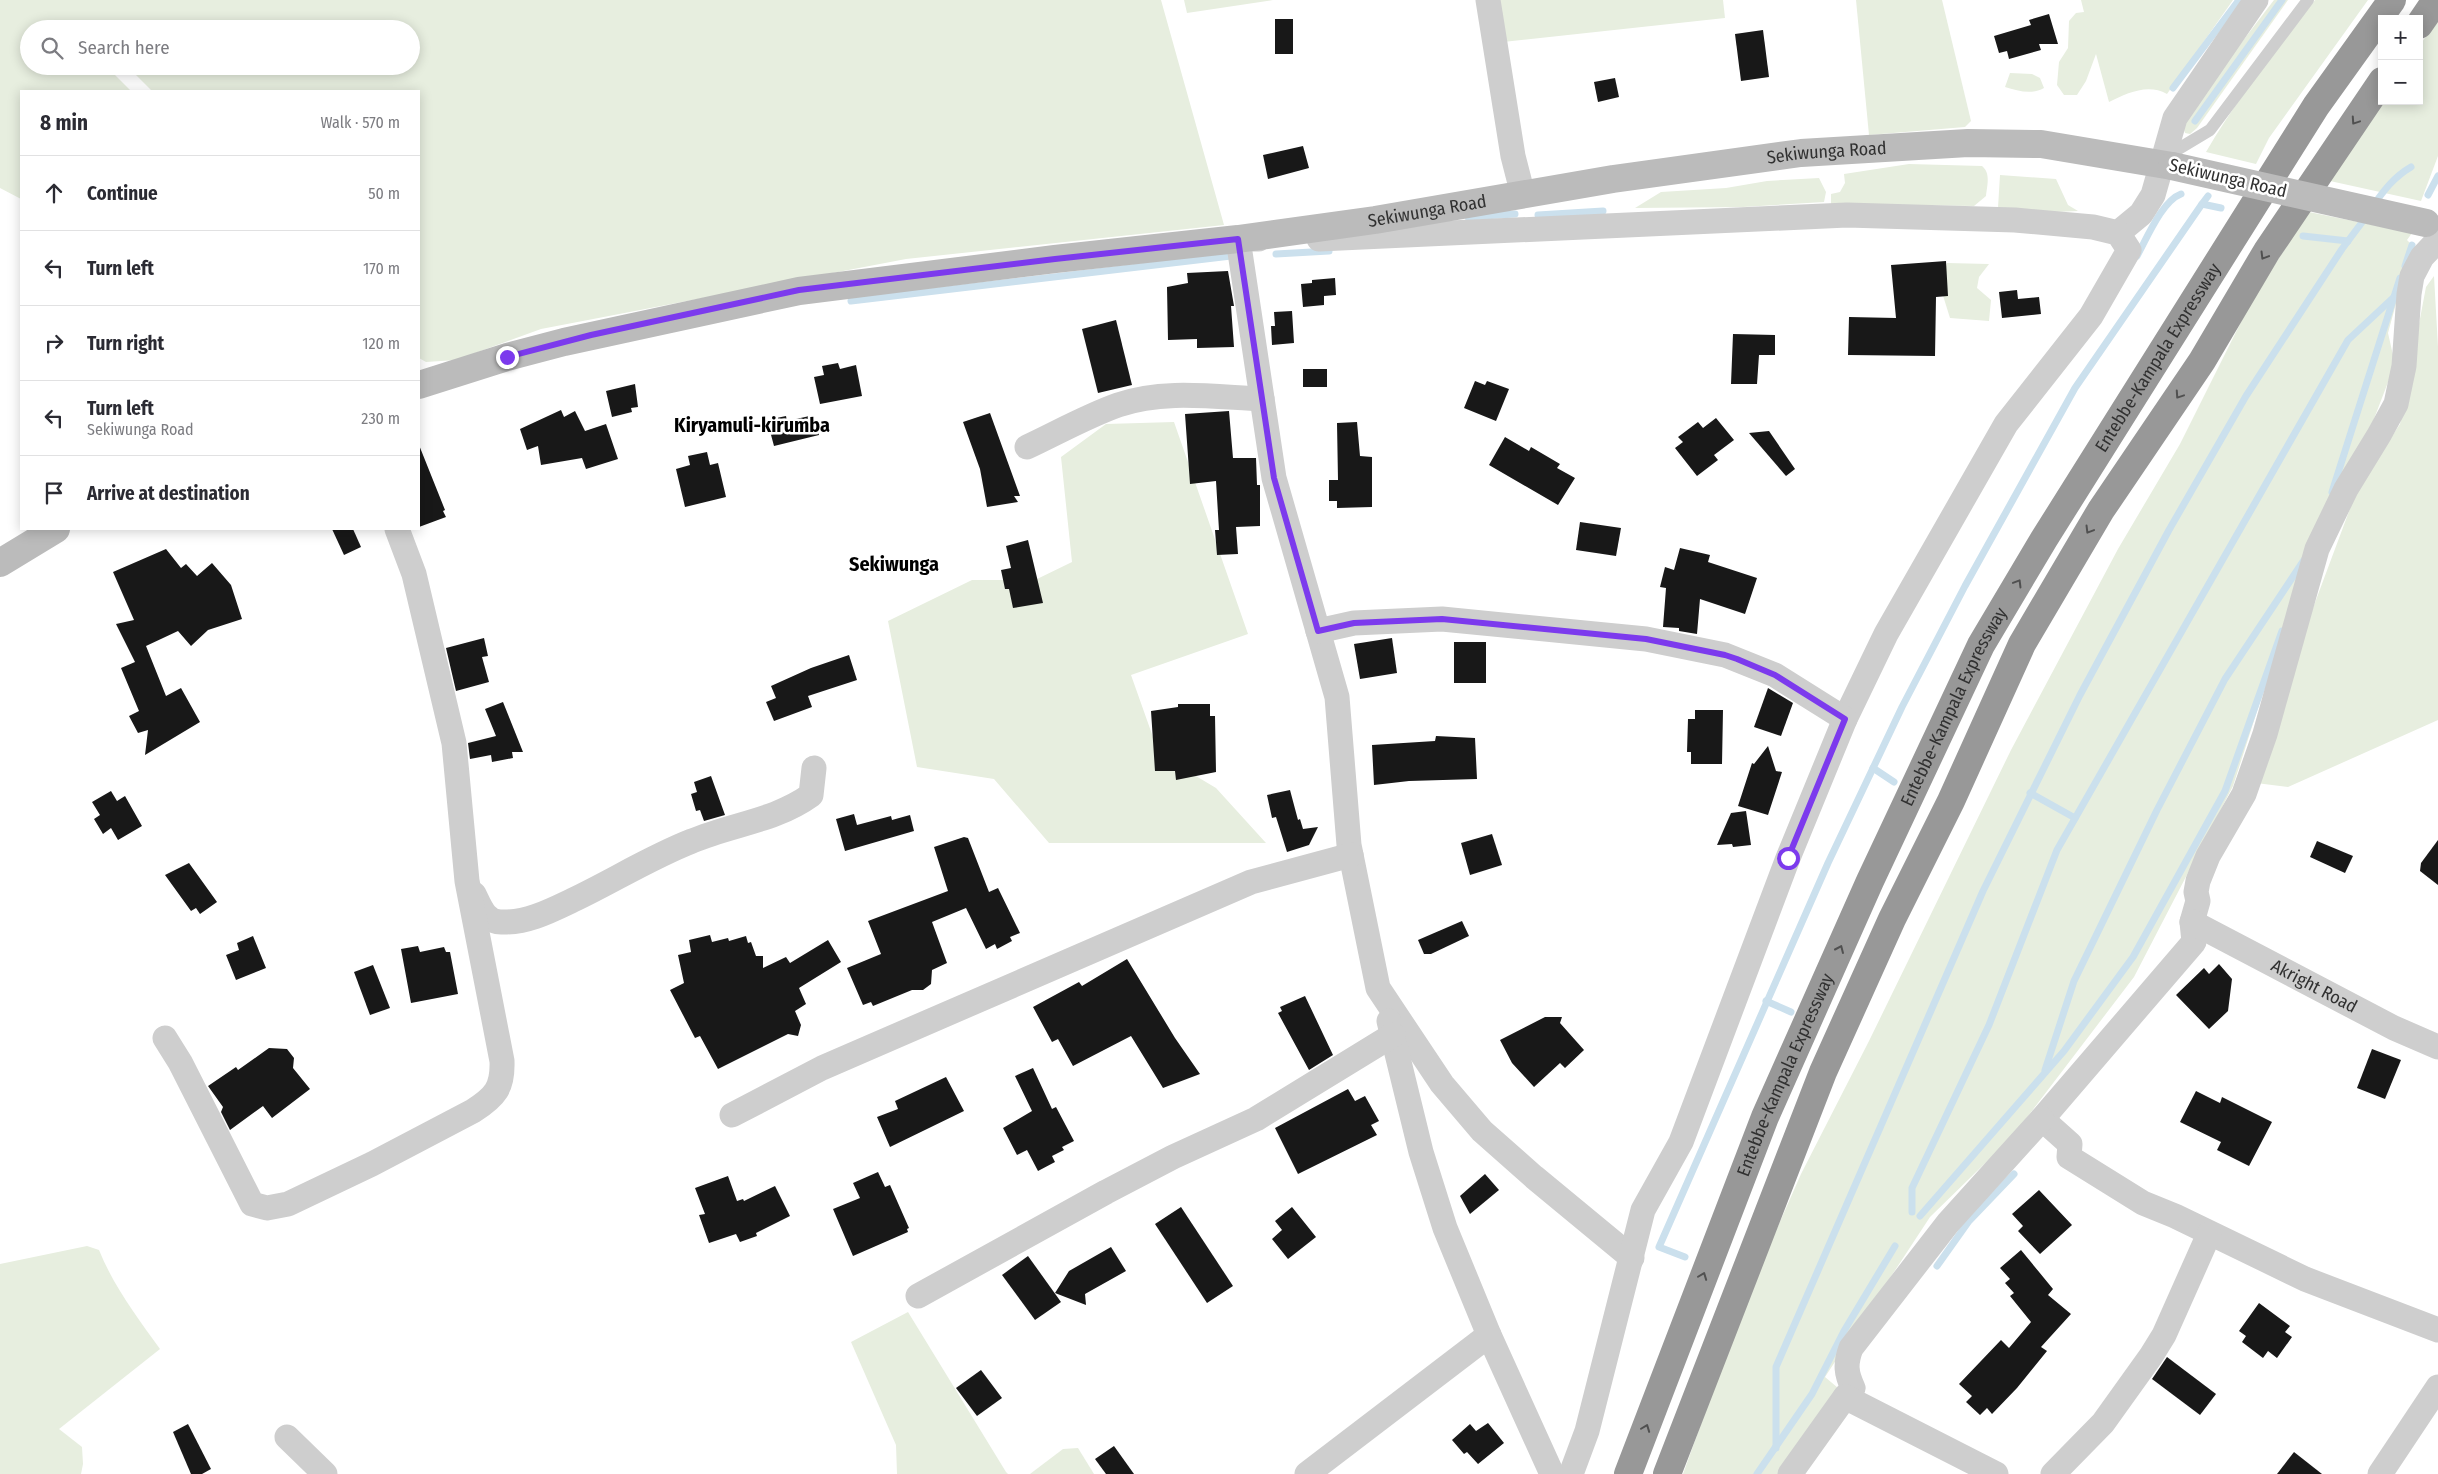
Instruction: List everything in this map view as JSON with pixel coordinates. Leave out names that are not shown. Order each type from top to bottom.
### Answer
[{"type":"highway","name":"Entebbe-Kampala Expressway","points":[[1628,1474],[1765,1117],[1870,881],[1981,645],[2050,530],[2311,114],[2392,0]]},
{"type":"highway","points":[[2423,19],[2436,0]]},
{"type":"highway","name":"Entebbe-Kampala Expressway","points":[[1667,1474],[1823,1072],[1892,918],[1951,801],[2022,644],[2101,510],[2202,361],[2268,251],[2378,87]]},
{"type":"main road","name":"Sekiwunga Road","points":[[420,386],[507,357],[564,342],[799,290],[1238,239],[1375,220],[1613,179],[1801,153],[1968,143],[2041,144],[2166,162],[2434,229]]},
{"type":"main road","points":[[0,563],[54,530]]},
{"type":"street","points":[[1488,0],[1513,156],[1523,195]]},
{"type":"street","points":[[2118,234],[2140,214],[2153,195],[2166,162],[2175,118],[2256,0]]},
{"type":"street","points":[[1552,1474],[1489,1335],[1445,1228],[1421,1152],[1393,1035],[1378,988],[1351,855],[1337,697],[1274,478],[1238,239],[1312,239],[1847,215],[2015,220],[2093,227],[2118,234],[2129,250],[2117,273],[2091,316],[2006,424],[1886,634],[1845,719],[1784,867],[1681,1142],[1643,1210],[1587,1431],[1571,1474]]},
{"type":"street","points":[[1790,1474],[1844,1397],[1853,1388],[1847,1374],[1846,1361],[1851,1348],[1948,1223],[2042,1119],[2194,942],[2192,922],[2198,902],[2196,892],[2198,881],[2208,856],[2244,794],[2265,734],[2316,549],[2346,489],[2380,435],[2396,404],[2404,366],[2412,276],[2434,229]]},
{"type":"street","points":[[1027,447],[1118,405],[1151,398],[1187,395],[1262,399]]},
{"type":"street","points":[[165,1038],[180,1062],[252,1204],[267,1208],[288,1204],[372,1164],[473,1111],[497,1091],[503,1079],[502,1061],[467,881],[454,743],[414,574],[397,530]]},
{"type":"street","points":[[1318,631],[1354,623],[1442,619],[1646,639],[1737,659],[1775,675],[1845,719]]},
{"type":"street","points":[[467,881],[484,914],[491,920],[511,922],[541,915],[691,841],[722,830],[770,818],[799,804],[811,795],[814,768]]},
{"type":"street","points":[[732,1115],[822,1068],[1251,882],[1351,855]]},
{"type":"street","name":"Akright Road","points":[[2192,922],[2386,1024],[2438,1047]]},
{"type":"street","points":[[1378,988],[1442,1084],[1482,1131],[1534,1177],[1632,1258]]},
{"type":"street","points":[[918,1296],[1106,1192],[1173,1157],[1256,1119],[1393,1035]]},
{"type":"street","points":[[2042,1119],[2070,1144],[2069,1157],[2143,1203],[2175,1216],[2305,1279],[2438,1330]]},
{"type":"street","points":[[2053,1474],[2103,1423],[2151,1356],[2164,1335],[2209,1234]]},
{"type":"street","points":[[1307,1474],[1489,1335]]},
{"type":"street","points":[[2380,1474],[2438,1387]]},
{"type":"street","points":[[1844,1397],[1996,1474]]},
{"type":"street","points":[[287,1437],[325,1474]]},
{"type":"lane","points":[[2166,162],[2210,130],[2308,0]]},
{"type":"green space","points":[[0,0],[1161,0],[1224,225],[906,259],[541,329],[456,360],[426,362],[420,359],[420,90],[151,90],[136,75],[420,75],[420,20],[20,20],[20,75],[115,75],[130,90],[20,90],[20,198],[0,188]]},
{"type":"green space","points":[[1184,0],[1273,0],[1187,13]]},
{"type":"green space","points":[[1495,0],[1723,0],[1725,18],[1503,42]]},
{"type":"green space","points":[[1856,0],[1942,0],[1971,121],[1965,127],[1869,135]]},
{"type":"green space","points":[[2081,0],[2233,0],[2167,94],[2152,89],[2145,89],[2123,95],[2109,102],[2096,54],[2086,81],[2077,95],[2064,95],[2057,85],[2059,62],[2068,48],[2069,21],[2076,13],[2084,12]]},
{"type":"green space","points":[[2274,0],[2288,0],[2197,128],[2190,134],[2185,133],[2183,127],[2219,72]]},
{"type":"green space","points":[[2315,0],[2368,0],[2269,138],[2256,164],[2206,152],[2244,93]]},
{"type":"green space","points":[[2438,20],[2438,156],[2421,201],[2330,181],[2379,105],[2423,105],[2423,41]]},
{"type":"green space","points":[[2010,73],[2032,74],[2040,78],[2044,88],[2030,92],[2005,87]]},
{"type":"green space","points":[[1909,164],[1982,166],[1987,172],[1986,196],[1974,206],[1831,204],[1831,194],[1840,192],[1845,183],[1844,174]]},
{"type":"green space","points":[[2000,175],[2056,179],[2068,205],[2078,211],[2054,212],[1998,208]]},
{"type":"green space","points":[[1819,178],[1826,192],[1824,202],[1743,207],[1635,208],[1661,192],[1726,188],[1767,181]]},
{"type":"green space","points":[[2309,212],[2412,233],[2407,240],[2412,245],[2388,333],[2395,364],[2372,424],[2287,618],[2233,786],[2134,977],[2012,1137],[1930,1217],[1825,1377],[1850,1398],[1794,1474],[1683,1474],[1746,1299],[1801,1174],[1869,1041],[2011,750],[2118,549],[2180,444],[2253,298]]},
{"type":"green space","points":[[1947,263],[1989,264],[1979,277],[1977,288],[1991,300],[1989,321],[1950,318],[1940,286]]},
{"type":"green space","points":[[2434,276],[2438,347],[2438,720],[2288,787],[2248,782],[2357,490],[2400,424],[2426,287]]},
{"type":"green space","points":[[1174,422],[1248,634],[1131,675],[1159,754],[1216,788],[1266,843],[1049,843],[994,779],[917,767],[888,621],[972,580],[1035,580],[1072,562],[1061,457],[1106,424]]},
{"type":"green space","points":[[87,1246],[99,1250],[119,1289],[160,1349],[59,1429],[82,1447],[83,1464],[81,1474],[0,1474],[0,1264]]},
{"type":"green space","points":[[908,1312],[1008,1474],[897,1474],[896,1445],[851,1342]]},
{"type":"green space","points":[[1078,1448],[1094,1474],[1030,1474],[1063,1449]]},
{"type":"building","points":[[2049,14],[2058,44],[2039,44],[2041,50],[2009,59],[2007,51],[1999,53],[1994,36],[2031,25],[2029,20]]},
{"type":"building","points":[[1275,19],[1293,19],[1293,54],[1275,54]]},
{"type":"building","points":[[1763,30],[1769,77],[1741,81],[1735,34]]},
{"type":"building","points":[[1615,78],[1619,97],[1598,102],[1594,82]]},
{"type":"building","points":[[1303,146],[1309,168],[1268,179],[1263,155]]},
{"type":"building","points":[[1946,261],[1948,296],[1936,297],[1935,356],[1848,355],[1849,317],[1896,318],[1891,265]]},
{"type":"building","points":[[1228,271],[1234,306],[1231,306],[1234,347],[1197,348],[1197,339],[1168,340],[1167,287],[1188,283],[1187,273]]},
{"type":"building","points":[[1335,278],[1336,295],[1324,296],[1324,305],[1303,307],[1301,284],[1312,283],[1312,280]]},
{"type":"building","points":[[2017,290],[2018,299],[2039,297],[2041,314],[2002,318],[1999,292]]},
{"type":"building","points":[[1292,311],[1294,343],[1272,345],[1271,326],[1275,326],[1274,312]]},
{"type":"building","points":[[1116,320],[1132,385],[1098,393],[1082,329]]},
{"type":"building","points":[[1733,334],[1775,335],[1775,355],[1759,355],[1757,384],[1731,384]]},
{"type":"building","points":[[838,363],[840,369],[856,365],[862,396],[820,404],[814,377],[824,375],[822,366]]},
{"type":"building","points":[[1303,369],[1327,369],[1327,387],[1303,387]]},
{"type":"building","points":[[1475,381],[1485,385],[1487,381],[1509,389],[1496,421],[1464,408]]},
{"type":"building","points":[[635,384],[638,407],[631,408],[632,412],[612,417],[606,391]]},
{"type":"building","points":[[561,410],[564,417],[575,411],[585,431],[606,424],[618,459],[586,469],[582,458],[541,465],[538,446],[527,450],[520,429]]},
{"type":"building","points":[[1229,411],[1233,458],[1256,458],[1257,485],[1260,485],[1260,526],[1236,527],[1238,554],[1217,555],[1215,530],[1219,530],[1216,481],[1190,484],[1185,414]]},
{"type":"building","points":[[990,413],[1020,496],[1014,496],[1018,502],[987,507],[980,469],[963,422]]},
{"type":"building","points":[[814,415],[819,435],[774,446],[767,420],[786,416],[787,421]]},
{"type":"building","points":[[1716,418],[1734,440],[1714,455],[1718,460],[1697,476],[1675,448],[1683,442],[1678,437],[1698,422],[1703,428]]},
{"type":"building","points":[[1357,422],[1360,456],[1372,457],[1372,507],[1337,508],[1337,501],[1329,501],[1329,480],[1338,480],[1337,423]]},
{"type":"building","points":[[1769,431],[1795,469],[1786,476],[1749,433]]},
{"type":"building","points":[[1505,437],[1529,451],[1531,447],[1560,464],[1557,468],[1575,478],[1558,505],[1489,465]]},
{"type":"building","points":[[420,448],[445,510],[443,511],[446,517],[420,527]]},
{"type":"building","points":[[707,452],[710,465],[718,463],[726,497],[685,507],[676,469],[690,465],[688,456]]},
{"type":"building","points":[[1580,522],[1621,528],[1616,556],[1576,550]]},
{"type":"building","points":[[332,530],[353,530],[361,547],[344,555]]},
{"type":"building","points":[[1028,540],[1043,603],[1013,608],[1009,589],[1005,589],[1001,570],[1011,568],[1006,546]]},
{"type":"building","points":[[1680,548],[1710,555],[1708,562],[1757,578],[1745,614],[1700,599],[1697,634],[1679,631],[1679,628],[1663,627],[1666,588],[1660,587],[1665,567],[1674,570]]},
{"type":"building","points":[[166,549],[181,568],[186,564],[197,576],[212,563],[231,585],[242,619],[208,630],[191,646],[178,631],[146,646],[166,696],[181,688],[200,722],[145,755],[148,730],[138,733],[129,716],[139,711],[121,668],[135,662],[116,624],[134,620],[113,572]]},
{"type":"building","points":[[484,638],[488,656],[482,657],[489,682],[456,691],[446,648]]},
{"type":"building","points":[[1392,638],[1397,673],[1360,679],[1354,644]]},
{"type":"building","points":[[1454,642],[1486,642],[1486,683],[1454,683]]},
{"type":"building","points":[[849,655],[857,680],[808,696],[812,707],[774,721],[766,702],[776,698],[771,686],[811,668]]},
{"type":"building","points":[[1768,688],[1793,703],[1781,736],[1754,727]]},
{"type":"building","points":[[503,702],[523,752],[512,752],[513,758],[492,762],[491,755],[470,759],[468,743],[496,736],[485,709]]},
{"type":"building","points":[[1178,704],[1210,704],[1210,716],[1215,716],[1216,772],[1176,780],[1175,771],[1155,771],[1151,711],[1178,707]]},
{"type":"building","points":[[1695,710],[1723,710],[1722,764],[1691,764],[1691,752],[1687,752],[1688,719],[1695,719]]},
{"type":"building","points":[[1436,736],[1475,738],[1477,779],[1409,781],[1374,785],[1372,745],[1435,741]]},
{"type":"building","points":[[1768,746],[1776,771],[1782,772],[1768,815],[1738,806],[1752,763],[1754,764]]},
{"type":"building","points":[[711,776],[725,815],[704,821],[700,810],[696,811],[691,794],[697,792],[694,782]]},
{"type":"building","points":[[1290,790],[1298,820],[1300,819],[1303,829],[1318,827],[1309,845],[1287,852],[1276,817],[1272,818],[1267,795]]},
{"type":"building","points":[[111,791],[117,801],[125,796],[142,826],[118,840],[111,828],[103,834],[94,819],[100,815],[92,802]]},
{"type":"building","points":[[1746,811],[1751,845],[1733,847],[1732,844],[1717,845],[1731,813]]},
{"type":"building","points":[[854,814],[857,825],[891,816],[892,820],[910,815],[914,831],[845,851],[836,819]]},
{"type":"building","points":[[1492,834],[1502,865],[1470,875],[1461,843]]},
{"type":"building","points":[[964,837],[968,838],[989,892],[998,888],[1020,933],[1010,937],[1012,941],[997,949],[995,944],[986,949],[966,908],[932,922],[947,963],[932,970],[931,984],[923,990],[912,990],[873,1006],[871,1002],[863,1005],[847,968],[881,954],[868,921],[948,891],[934,847]]},
{"type":"building","points":[[2438,840],[2438,885],[2420,871],[2421,863]]},
{"type":"building","points":[[2317,841],[2353,856],[2345,873],[2310,857]]},
{"type":"building","points":[[189,863],[217,902],[200,914],[196,908],[191,911],[165,875]]},
{"type":"building","points":[[1462,921],[1469,936],[1431,954],[1424,954],[1418,940]]},
{"type":"building","points":[[710,935],[712,942],[728,938],[729,941],[746,936],[748,943],[751,942],[756,956],[763,956],[763,968],[786,957],[790,963],[828,940],[841,962],[799,988],[806,1004],[795,1011],[801,1025],[798,1036],[788,1034],[718,1069],[700,1036],[695,1038],[670,990],[684,983],[678,955],[691,952],[689,940]]},
{"type":"building","points":[[253,936],[266,968],[236,980],[226,955],[239,950],[237,943]]},
{"type":"building","points":[[418,946],[420,952],[444,947],[446,952],[450,952],[458,994],[411,1003],[401,949]]},
{"type":"building","points":[[1127,959],[1175,1038],[1200,1074],[1163,1088],[1131,1036],[1073,1066],[1058,1039],[1052,1042],[1033,1007],[1079,982],[1082,986]]},
{"type":"building","points":[[2219,964],[2232,979],[2228,1011],[2209,1029],[2176,995],[2204,968],[2209,974]]},
{"type":"building","points":[[373,965],[390,1008],[370,1015],[354,972]]},
{"type":"building","points":[[1305,996],[1333,1055],[1309,1070],[1278,1013],[1282,1011],[1280,1007]]},
{"type":"building","points":[[1545,1017],[1562,1017],[1560,1023],[1584,1050],[1565,1068],[1560,1063],[1534,1087],[1512,1063],[1500,1040]]},
{"type":"building","points":[[269,1048],[287,1049],[294,1058],[293,1068],[310,1089],[272,1118],[263,1106],[230,1130],[221,1112],[223,1107],[208,1086],[236,1067],[238,1070]]},
{"type":"building","points":[[2372,1049],[2401,1060],[2385,1099],[2357,1088]]},
{"type":"building","points":[[1033,1068],[1052,1109],[1056,1107],[1074,1141],[1062,1147],[1064,1150],[1052,1156],[1055,1162],[1038,1171],[1027,1150],[1017,1155],[1003,1128],[1032,1111],[1015,1076]]},
{"type":"building","points":[[946,1077],[964,1111],[890,1147],[877,1117],[898,1109],[895,1101]]},
{"type":"building","points":[[1348,1089],[1355,1101],[1365,1096],[1379,1121],[1371,1125],[1377,1135],[1298,1174],[1275,1128]]},
{"type":"building","points":[[2196,1091],[2220,1103],[2222,1097],[2272,1122],[2249,1166],[2217,1150],[2221,1142],[2180,1122]]},
{"type":"building","points":[[878,1172],[885,1187],[890,1185],[909,1228],[907,1229],[908,1232],[853,1256],[833,1209],[860,1198],[853,1183]]},
{"type":"building","points":[[1485,1174],[1499,1190],[1470,1214],[1460,1196]]},
{"type":"building","points":[[728,1176],[737,1201],[743,1199],[744,1201],[775,1186],[790,1216],[756,1233],[757,1236],[740,1242],[736,1234],[709,1243],[699,1215],[705,1214],[695,1188]]},
{"type":"building","points":[[2039,1190],[2072,1225],[2040,1254],[2018,1231],[2023,1226],[2012,1214]]},
{"type":"building","points":[[1181,1207],[1233,1286],[1207,1303],[1155,1224]]},
{"type":"building","points":[[1292,1207],[1316,1237],[1288,1259],[1272,1239],[1282,1230],[1275,1221]]},
{"type":"building","points":[[1111,1247],[1126,1271],[1085,1294],[1086,1305],[1055,1293],[1069,1271]]},
{"type":"building","points":[[2021,1250],[2053,1289],[2048,1295],[2071,1314],[2041,1347],[2047,1351],[2017,1388],[1992,1414],[1987,1408],[1980,1415],[1966,1402],[1972,1396],[1959,1384],[2001,1340],[2009,1348],[2031,1322],[2010,1296],[2014,1293],[2005,1283],[2010,1279],[2000,1268]]},
{"type":"building","points":[[1028,1256],[1061,1302],[1035,1320],[1002,1275]]},
{"type":"building","points":[[2259,1303],[2290,1326],[2285,1332],[2292,1337],[2277,1358],[2268,1351],[2263,1358],[2242,1342],[2246,1336],[2239,1331]]},
{"type":"building","points":[[2167,1357],[2216,1394],[2200,1415],[2152,1379]]},
{"type":"building","points":[[981,1370],[1002,1398],[977,1416],[956,1388]]},
{"type":"building","points":[[1488,1423],[1504,1443],[1478,1464],[1467,1452],[1464,1454],[1452,1440],[1470,1424],[1476,1431]]},
{"type":"building","points":[[188,1424],[211,1469],[202,1474],[191,1474],[173,1432]]},
{"type":"building","points":[[1114,1446],[1134,1474],[1106,1474],[1095,1459]]},
{"type":"building","points":[[2294,1452],[2322,1474],[2277,1474]]},
{"type":"waterway","points":[[2173,88],[2239,0]]},
{"type":"waterway","points":[[2195,121],[2282,0]]},
{"type":"waterway","points":[[2373,206],[2390,184],[2411,167]]},
{"type":"waterway","points":[[2428,195],[2438,176]]},
{"type":"waterway","points":[[2137,256],[2161,212],[2174,198],[2181,194]]},
{"type":"waterway","points":[[2202,204],[2208,196]]},
{"type":"waterway","points":[[1685,1257],[1659,1247],[1828,863],[1902,707],[1965,586],[2075,388],[2202,204],[2221,208]]},
{"type":"waterway","points":[[1538,215],[1603,211]]},
{"type":"waterway","points":[[1468,217],[1515,214]]},
{"type":"waterway","points":[[1776,1448],[1776,1367],[1983,891],[2080,695],[2169,530],[2246,396],[2342,249],[2366,217]]},
{"type":"waterway","points":[[2303,236],[2348,241]]},
{"type":"waterway","points":[[2405,266],[2412,245]]},
{"type":"waterway","points":[[1276,254],[1329,251]]},
{"type":"waterway","points":[[851,301],[1231,256]]},
{"type":"waterway","points":[[2332,492],[2400,278]]},
{"type":"waterway","points":[[1912,1212],[1912,1188],[1989,1025],[2057,850],[2348,340],[2394,297]]},
{"type":"waterway","points":[[2045,1070],[2074,981],[2157,810],[2225,679],[2304,560]]},
{"type":"waterway","points":[[1920,1216],[2064,1051],[2133,957],[2225,791],[2282,631]]},
{"type":"waterway","points":[[1873,768],[1894,782]]},
{"type":"waterway","points":[[2030,793],[2075,818]]},
{"type":"waterway","points":[[1766,1001],[1791,1012]]},
{"type":"waterway","points":[[1937,1266],[1969,1221],[2014,1174]]},
{"type":"waterway","points":[[1757,1474],[1812,1394],[1844,1331],[1895,1246]]},
{"type":"district","name":"Kiryamuli-kirumba","points":[[752,425]]},
{"type":"district","name":"Sekiwunga","points":[[894,564]]},
{"type":"route","points":[[507,357],[591,335],[799,290],[1238,239],[1274,478],[1318,631],[1354,623],[1442,619],[1578,634],[1646,639],[1725,655],[1775,675],[1845,719],[1788,858]]}]
